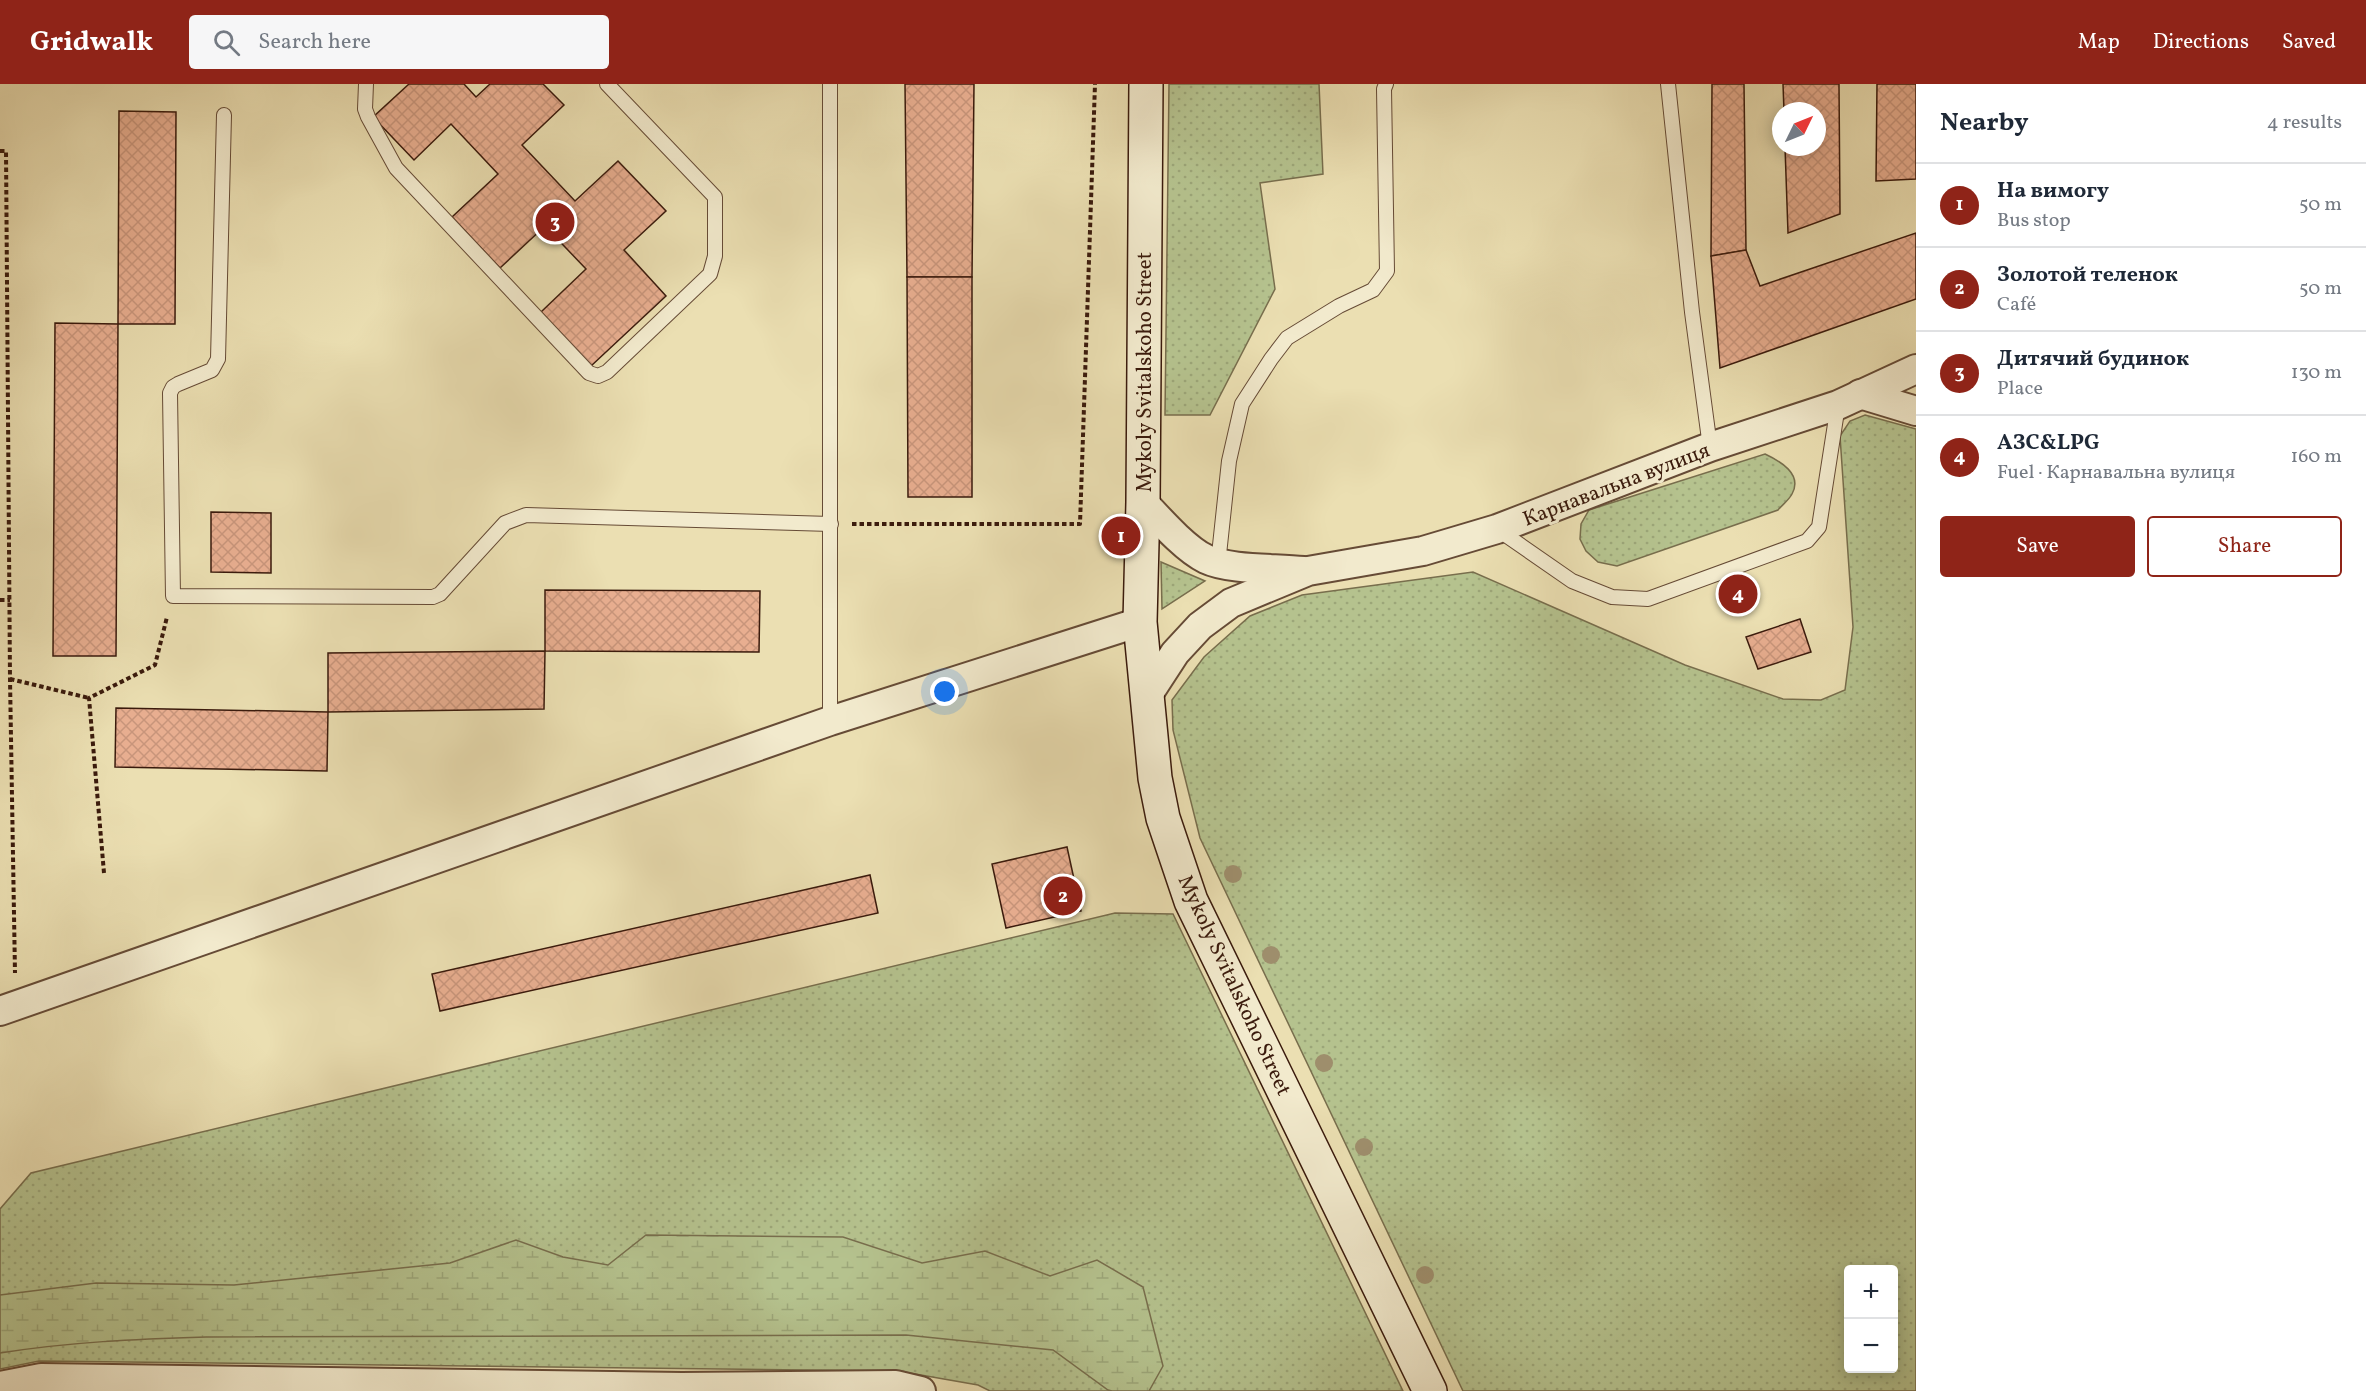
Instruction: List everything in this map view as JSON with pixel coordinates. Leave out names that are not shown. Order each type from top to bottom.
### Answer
[{"type":"main road","name":"Mykoly Svitalskoho Street","points":[[1146,84],[1140,622],[1155,778],[1163,818],[1191,901],[1430,1391]]},
{"type":"street","name":"Карнавальна вулиця","points":[[1308,571],[1423,552],[1497,529],[1710,447],[1849,399],[1916,369]]},
{"type":"street","points":[[1849,399],[1916,411]]},
{"type":"street","points":[[1143,502],[1170,530],[1203,558],[1218,564],[1308,571]]},
{"type":"street","points":[[1147,696],[1175,653],[1200,626],[1231,603],[1308,571]]},
{"type":"street","points":[[8,1009],[830,721],[1140,622]]},
{"type":"street","points":[[0,1386],[41,1378],[682,1389],[896,1385],[921,1391]]},
{"type":"lane","points":[[366,84],[365,109],[396,168],[589,373],[598,376],[607,372],[710,274],[715,256],[715,197],[607,84]]},
{"type":"lane","points":[[830,84],[830,721]]},
{"type":"lane","points":[[1218,564],[1229,460],[1242,404],[1287,338],[1331,310],[1373,290],[1388,271],[1384,89],[1386,84]]},
{"type":"lane","points":[[1668,84],[1692,312],[1710,447]]},
{"type":"lane","points":[[224,115],[218,359],[212,370],[173,387],[170,393],[173,596],[433,597],[441,594],[505,523],[526,515],[831,524]]},
{"type":"lane","points":[[1497,529],[1572,581],[1612,597],[1648,599],[1807,542],[1819,527],[1849,399]]},
{"type":"path","points":[[831,524],[1080,524],[1095,84]]},
{"type":"path","points":[[0,151],[6,151],[10,600],[8,1009]]},
{"type":"path","points":[[10,679],[89,698],[155,665],[173,596]]},
{"type":"path","points":[[0,600],[10,600]]},
{"type":"path","points":[[89,698],[104,873]]},
{"type":"green space","points":[[1169,84],[1319,84],[1323,174],[1260,183],[1275,289],[1210,415],[1165,415]]},
{"type":"green space","points":[[1865,415],[1916,429],[1916,1391],[1463,1391],[1200,838],[1173,730],[1172,700],[1204,657],[1250,616],[1302,595],[1473,572],[1685,665],[1783,699],[1821,700],[1845,690],[1853,627],[1840,436],[1850,421]]},
{"type":"green space","points":[[1765,454],[1783,464],[1795,480],[1792,494],[1778,510],[1617,566],[1598,562],[1586,551],[1580,539],[1581,524],[1589,510]]},
{"type":"green space","points":[[1161,562],[1205,581],[1162,609]]},
{"type":"green space","points":[[1115,913],[1173,914],[1403,1391],[990,1391],[978,1385],[898,1371],[39,1361],[0,1369],[0,1209],[31,1173]]},
{"type":"green space","points":[[646,1235],[843,1237],[922,1263],[985,1251],[1050,1276],[1097,1260],[1143,1287],[1163,1366],[1149,1391],[1112,1391],[1053,1350],[906,1335],[206,1337],[103,1342],[0,1353],[0,1295],[96,1283],[234,1285],[450,1263],[516,1240],[563,1257],[608,1265]]},
{"type":"building","points":[[409,84],[464,84],[476,97],[490,84],[543,84],[564,105],[522,145],[575,201],[618,161],[666,211],[624,250],[666,296],[591,366],[541,312],[586,269],[545,226],[500,268],[452,217],[498,174],[451,124],[414,160],[373,117]]},
{"type":"building","points":[[905,84],[974,84],[972,277],[907,277]]},
{"type":"building","points":[[1712,84],[1744,84],[1746,250],[1711,256]]},
{"type":"building","points":[[1783,84],[1839,84],[1840,214],[1788,233],[1785,156],[1826,156],[1826,102],[1784,102]]},
{"type":"building","points":[[1877,84],[1916,84],[1916,179],[1876,181]]},
{"type":"building","points":[[119,111],[176,112],[175,324],[118,324]]},
{"type":"building","points":[[1916,233],[1916,299],[1720,368],[1711,256],[1746,250],[1760,286]]},
{"type":"building","points":[[907,277],[972,277],[972,497],[908,497]]},
{"type":"building","points":[[55,323],[118,324],[116,656],[53,656]]},
{"type":"building","points":[[211,512],[271,513],[271,573],[211,572]]},
{"type":"building","points":[[545,590],[760,591],[759,652],[545,651]]},
{"type":"building","points":[[1800,619],[1811,652],[1758,669],[1746,637]]},
{"type":"building","points":[[545,651],[544,709],[328,712],[328,653]]},
{"type":"building","points":[[116,708],[328,712],[327,771],[115,767]]},
{"type":"building","points":[[1067,847],[1081,911],[1006,928],[992,864]]},
{"type":"building","points":[[870,875],[878,913],[440,1011],[432,974]]},
{"type":"place","name":"Дитячий будинок","points":[[555,222]]},
{"type":"place","name":"На вимогу","points":[[1121,536]]},
{"type":"place","name":"АЗС&LPG","points":[[1738,594]]},
{"type":"place","name":"Золотой теленок","points":[[1063,896]]}]
